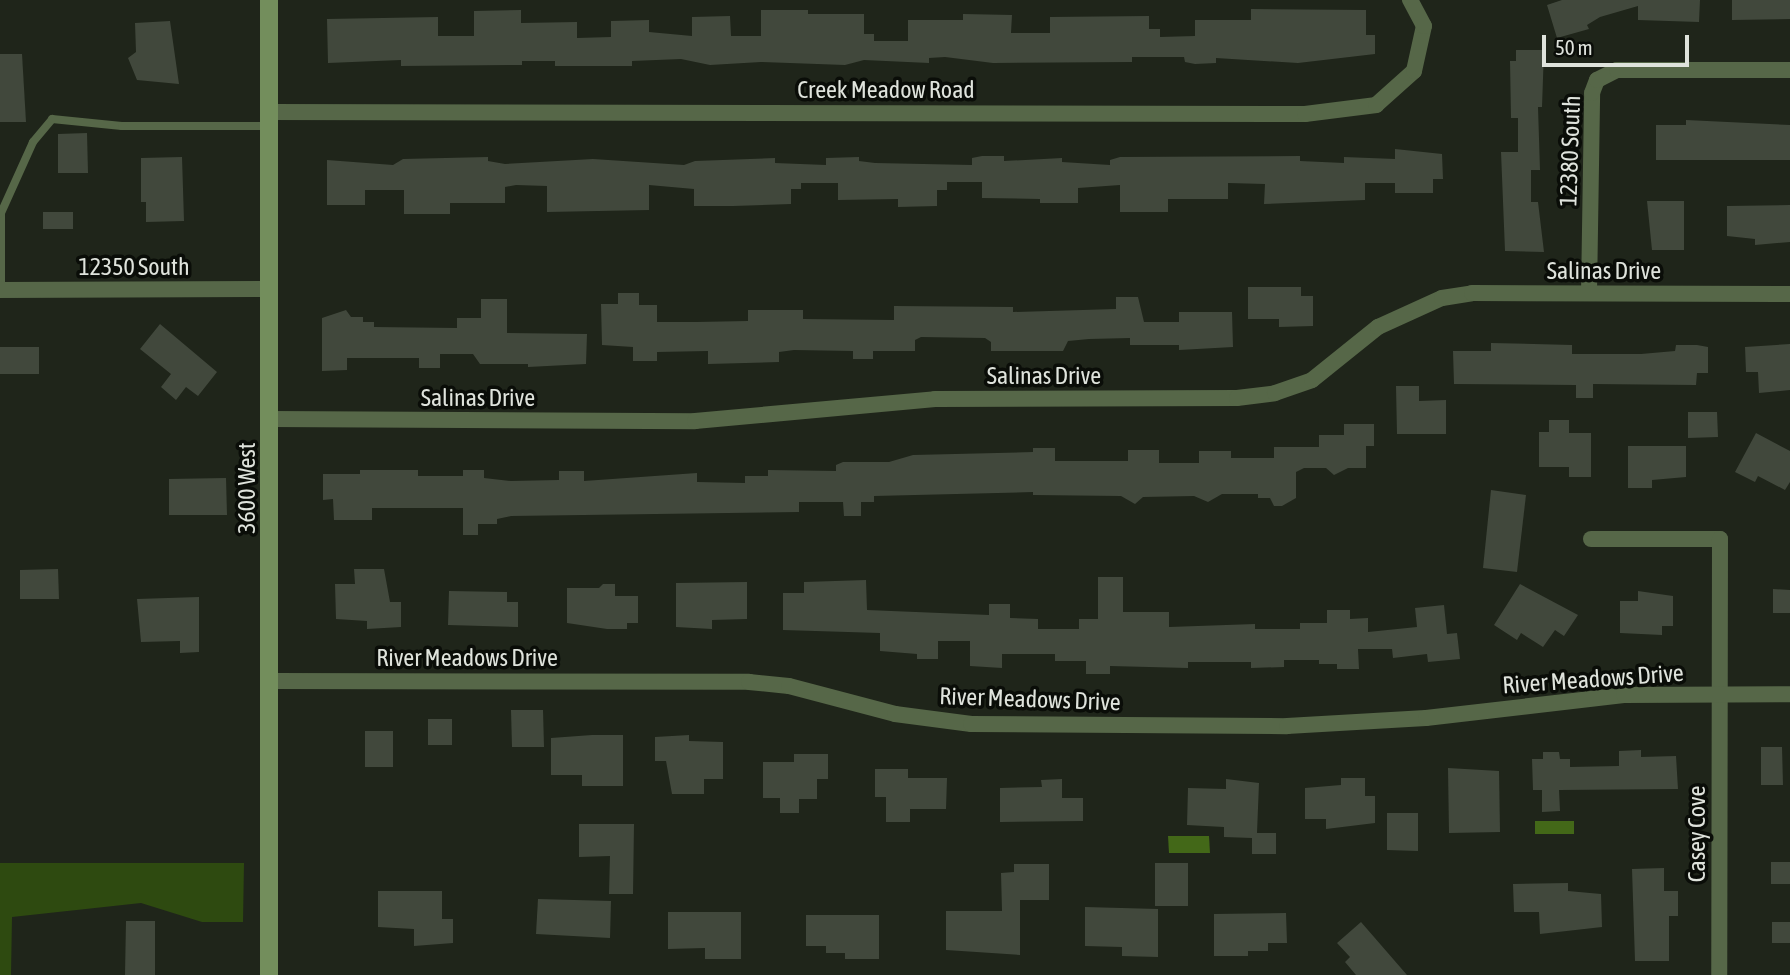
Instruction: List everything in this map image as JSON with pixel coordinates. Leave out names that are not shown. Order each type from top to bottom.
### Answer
[{"type":"main road","name":"3600 West","points":[[269,0],[272,681],[269,975]]},
{"type":"street","name":"Creek Meadow Road","points":[[269,119],[1305,114],[1376,105],[1414,71],[1424,26],[1410,0]]},
{"type":"street","name":"12380 South","points":[[1589,293],[1592,93],[1597,80],[1617,70],[1790,70]]},
{"type":"street","name":"12350 South","points":[[1,290],[269,289]]},
{"type":"street","name":"Salinas Drive","points":[[271,419],[695,421],[934,399],[1237,398],[1275,393],[1312,380],[1378,327],[1442,298],[1472,293],[1790,294]]},
{"type":"street","name":"Casey Cove","points":[[1591,539],[1720,539],[1719,975]]},
{"type":"street","name":"River Meadows Drive","points":[[272,681],[749,682],[789,686],[895,714],[971,724],[1287,726],[1426,718],[1624,695],[1790,694]]},
{"type":"lane","points":[[1,290],[1,213],[33,142],[52,119],[122,126],[269,119]]},
{"type":"shaded area","points":[[1535,821],[1574,821],[1574,834],[1535,834]]},
{"type":"shaded area","points":[[1168,836],[1209,836],[1210,853],[1169,853]]},
{"type":"shaded area","points":[[0,863],[244,863],[243,922],[202,922],[141,903],[12,917],[11,975],[0,975]]},
{"type":"building","points":[[1562,0],[1700,0],[1699,22],[1638,20],[1638,6],[1600,17],[1587,25],[1589,29],[1557,38],[1547,5]]},
{"type":"building","points":[[1732,0],[1790,0],[1790,19],[1732,20]]},
{"type":"building","points":[[1251,9],[1366,10],[1366,35],[1375,35],[1375,54],[1298,63],[1216,58],[1216,63],[1195,64],[1185,62],[1184,57],[1132,57],[1132,62],[993,63],[945,57],[929,58],[929,63],[864,60],[845,65],[761,62],[710,65],[681,59],[632,61],[632,66],[555,66],[555,61],[522,61],[522,65],[401,66],[401,60],[328,63],[327,19],[438,17],[438,36],[474,36],[474,11],[521,10],[521,23],[577,22],[577,38],[611,37],[611,21],[649,20],[649,32],[692,36],[692,17],[730,16],[731,36],[761,36],[761,10],[808,10],[808,14],[864,14],[864,34],[874,34],[874,41],[908,41],[908,20],[963,20],[963,14],[1012,15],[1011,33],[1050,33],[1050,17],[1149,16],[1149,29],[1160,29],[1160,37],[1195,36],[1195,20],[1251,20]]},
{"type":"building","points":[[170,21],[179,84],[137,80],[128,58],[136,52],[135,23]]},
{"type":"building","points":[[1516,50],[1544,50],[1542,107],[1538,107],[1540,170],[1531,170],[1531,202],[1538,202],[1544,252],[1505,251],[1501,152],[1518,152],[1518,118],[1511,118],[1510,61],[1516,61]]},
{"type":"building","points":[[0,54],[22,54],[26,122],[0,122]]},
{"type":"building","points":[[1686,120],[1790,125],[1790,160],[1656,160],[1656,125],[1686,125]]},
{"type":"building","points":[[87,133],[88,173],[58,173],[58,134]]},
{"type":"building","points":[[1395,149],[1442,154],[1443,179],[1433,179],[1433,193],[1395,193],[1395,183],[1365,183],[1365,200],[1264,204],[1265,184],[1228,183],[1228,199],[1168,199],[1168,212],[1120,212],[1120,185],[1078,188],[1078,203],[1040,203],[1040,199],[982,198],[982,182],[947,182],[947,190],[937,190],[937,206],[898,207],[898,199],[838,200],[838,183],[801,183],[801,189],[791,189],[791,204],[733,206],[694,206],[694,189],[649,185],[649,210],[547,212],[547,186],[516,185],[505,187],[505,203],[450,203],[450,214],[404,214],[404,190],[365,190],[365,205],[327,205],[327,160],[393,165],[403,159],[488,157],[488,161],[505,164],[593,159],[684,165],[695,161],[775,158],[775,163],[826,165],[826,158],[859,157],[859,161],[875,163],[972,165],[972,158],[1004,156],[1004,161],[1062,158],[1062,162],[1110,165],[1110,160],[1120,157],[1300,156],[1300,161],[1344,163],[1344,157],[1395,159]]},
{"type":"building","points":[[182,157],[184,221],[146,222],[146,202],[141,202],[141,158]]},
{"type":"building","points":[[1647,201],[1684,201],[1684,250],[1652,250]]},
{"type":"building","points":[[1790,205],[1790,242],[1755,245],[1755,239],[1727,236],[1727,206]]},
{"type":"building","points":[[43,212],[73,212],[73,229],[43,229]]},
{"type":"building","points":[[1248,287],[1301,287],[1301,296],[1313,296],[1313,326],[1279,327],[1279,319],[1248,319]]},
{"type":"building","points":[[618,293],[639,293],[639,305],[657,305],[657,322],[748,321],[748,310],[803,310],[803,319],[894,320],[894,306],[1013,307],[1013,312],[1116,309],[1116,297],[1138,297],[1144,322],[1179,322],[1179,312],[1232,312],[1233,347],[1179,350],[1179,345],[1130,345],[1130,338],[1068,341],[1063,351],[991,351],[991,342],[985,338],[921,337],[915,340],[915,351],[873,351],[873,359],[853,359],[853,351],[794,350],[779,352],[779,362],[708,364],[708,351],[657,352],[657,361],[633,361],[633,347],[602,345],[601,304],[618,304]]},
{"type":"building","points":[[481,299],[507,299],[507,333],[587,334],[586,364],[528,367],[528,364],[480,364],[473,354],[440,354],[440,368],[419,368],[419,358],[347,358],[347,370],[322,371],[322,318],[346,310],[351,317],[363,317],[363,322],[374,322],[374,327],[457,328],[457,318],[481,318]]},
{"type":"building","points":[[160,324],[217,372],[198,396],[186,387],[176,400],[161,387],[171,374],[140,349]]},
{"type":"building","points":[[1491,343],[1572,345],[1572,354],[1641,354],[1675,351],[1676,345],[1697,345],[1708,347],[1708,373],[1697,373],[1696,385],[1593,384],[1593,398],[1576,398],[1576,385],[1454,384],[1453,351],[1491,351]]},
{"type":"building","points":[[1790,344],[1790,390],[1759,393],[1758,372],[1746,372],[1745,347]]},
{"type":"building","points":[[0,347],[39,347],[39,374],[0,374]]},
{"type":"building","points":[[1396,386],[1419,386],[1419,401],[1446,400],[1446,434],[1397,434]]},
{"type":"building","points":[[1688,412],[1717,412],[1718,437],[1688,438]]},
{"type":"building","points":[[1549,420],[1569,420],[1569,433],[1591,433],[1591,477],[1569,477],[1569,467],[1539,467],[1539,432],[1549,432]]},
{"type":"building","points":[[1344,424],[1374,424],[1374,446],[1366,446],[1366,468],[1348,468],[1334,475],[1326,468],[1304,468],[1296,472],[1296,498],[1282,506],[1274,506],[1270,498],[1258,498],[1258,494],[1222,494],[1208,502],[1194,496],[1143,497],[1135,504],[1121,496],[1033,495],[1033,492],[874,496],[874,502],[861,502],[861,516],[844,516],[843,502],[799,502],[799,512],[511,516],[497,519],[497,524],[478,524],[478,535],[463,535],[463,508],[372,508],[372,520],[334,520],[333,499],[323,500],[323,474],[360,474],[360,470],[418,470],[418,476],[463,476],[463,470],[484,470],[484,478],[511,481],[559,480],[559,471],[584,471],[584,481],[697,473],[697,482],[745,483],[745,476],[768,476],[768,470],[836,471],[836,465],[843,462],[889,462],[913,455],[1033,452],[1033,448],[1055,448],[1055,461],[1128,461],[1128,450],[1159,450],[1159,463],[1199,463],[1199,451],[1231,451],[1231,458],[1274,458],[1274,447],[1319,447],[1319,435],[1344,435]]},
{"type":"building","points":[[1756,433],[1790,451],[1790,482],[1785,490],[1758,476],[1755,482],[1735,472]]},
{"type":"building","points":[[1628,446],[1686,446],[1686,477],[1652,480],[1652,488],[1628,488]]},
{"type":"building","points":[[226,478],[227,515],[169,515],[169,479]]},
{"type":"building","points":[[1491,490],[1526,495],[1517,572],[1483,568]]},
{"type":"building","points":[[58,569],[59,599],[20,599],[20,570]]},
{"type":"building","points":[[354,569],[384,569],[390,602],[401,602],[401,627],[367,629],[367,621],[336,619],[335,584],[355,584]]},
{"type":"building","points":[[1098,577],[1123,577],[1123,612],[1169,612],[1169,627],[1255,624],[1255,629],[1300,629],[1300,623],[1327,623],[1327,610],[1350,610],[1350,619],[1368,618],[1368,632],[1417,627],[1415,608],[1444,605],[1447,634],[1457,633],[1460,659],[1428,662],[1427,654],[1393,658],[1392,649],[1358,649],[1359,669],[1337,669],[1337,664],[1319,664],[1319,660],[1284,660],[1284,667],[1251,668],[1251,662],[1188,662],[1188,668],[1110,666],[1110,674],[1086,674],[1086,661],[1055,661],[1055,654],[1002,654],[1002,668],[970,666],[970,641],[938,641],[938,659],[917,659],[917,654],[880,651],[880,633],[783,630],[783,593],[804,593],[804,582],[866,580],[867,610],[989,615],[989,604],[1010,604],[1010,618],[1038,619],[1038,629],[1079,629],[1079,619],[1098,619]]},
{"type":"building","points":[[747,582],[747,619],[712,620],[712,629],[676,627],[676,583]]},
{"type":"building","points":[[603,584],[615,584],[615,596],[638,596],[638,623],[627,623],[627,629],[607,629],[567,623],[567,588],[599,588]]},
{"type":"building","points":[[1520,584],[1578,615],[1564,636],[1555,630],[1543,647],[1521,633],[1517,640],[1494,625]]},
{"type":"building","points":[[1773,589],[1790,590],[1790,613],[1773,613]]},
{"type":"building","points":[[449,591],[507,592],[507,602],[518,602],[518,627],[448,625]]},
{"type":"building","points":[[1638,591],[1673,596],[1673,626],[1662,626],[1662,635],[1620,633],[1620,601],[1638,601]]},
{"type":"building","points":[[199,597],[199,652],[180,653],[180,641],[141,642],[137,599]]},
{"type":"building","points":[[511,710],[543,710],[544,747],[512,747]]},
{"type":"building","points":[[428,719],[452,719],[452,745],[428,745]]},
{"type":"building","points":[[365,731],[393,731],[393,767],[365,767]]},
{"type":"building","points":[[623,735],[623,786],[582,786],[582,775],[551,775],[551,738]]},
{"type":"building","points":[[689,735],[689,741],[723,742],[723,779],[704,779],[704,794],[672,794],[666,761],[655,761],[655,737]]},
{"type":"building","points":[[1761,747],[1782,747],[1783,785],[1761,785]]},
{"type":"building","points":[[1641,750],[1641,757],[1676,756],[1678,789],[1559,790],[1560,811],[1542,812],[1542,790],[1533,790],[1532,759],[1543,759],[1543,752],[1559,752],[1560,759],[1570,759],[1570,767],[1619,766],[1619,751]]},
{"type":"building","points":[[794,754],[828,754],[828,779],[817,779],[817,799],[799,799],[799,813],[780,813],[780,798],[763,798],[763,762],[794,762]]},
{"type":"building","points":[[1448,768],[1499,771],[1500,832],[1449,833]]},
{"type":"building","points":[[875,769],[908,769],[908,778],[947,778],[946,809],[910,809],[910,822],[886,822],[886,797],[875,797]]},
{"type":"building","points":[[1341,778],[1365,778],[1365,796],[1375,796],[1375,823],[1326,829],[1326,819],[1305,819],[1305,788],[1341,785]]},
{"type":"building","points":[[1062,779],[1062,798],[1083,798],[1083,821],[1000,822],[1000,788],[1042,787],[1041,780]]},
{"type":"building","points":[[1226,779],[1259,783],[1257,833],[1276,833],[1276,854],[1252,854],[1252,838],[1224,837],[1224,827],[1187,825],[1188,788],[1226,789]]},
{"type":"building","points":[[1387,813],[1418,813],[1418,851],[1387,850]]},
{"type":"building","points":[[579,824],[634,824],[633,894],[609,894],[610,856],[579,857]]},
{"type":"building","points":[[1771,862],[1790,862],[1790,884],[1771,884]]},
{"type":"building","points":[[1155,863],[1188,863],[1188,906],[1155,906]]},
{"type":"building","points":[[1014,864],[1049,864],[1049,900],[1020,900],[1020,955],[946,950],[946,911],[1002,911],[1001,873],[1014,872]]},
{"type":"building","points":[[1664,868],[1664,891],[1678,891],[1678,916],[1669,916],[1669,961],[1635,961],[1632,869]]},
{"type":"building","points":[[1568,883],[1568,891],[1601,894],[1602,927],[1540,934],[1539,912],[1514,912],[1513,884]]},
{"type":"building","points":[[378,891],[442,891],[442,919],[453,919],[453,943],[414,946],[414,929],[378,927]]},
{"type":"building","points":[[538,899],[611,901],[610,938],[536,934]]},
{"type":"building","points":[[1085,907],[1158,909],[1158,957],[1122,956],[1122,947],[1085,946]]},
{"type":"building","points":[[668,912],[741,912],[741,959],[705,959],[705,948],[668,949]]},
{"type":"building","points":[[1286,913],[1287,943],[1268,943],[1268,951],[1248,951],[1248,956],[1214,956],[1214,914]]},
{"type":"building","points":[[806,915],[879,915],[879,959],[845,959],[845,953],[826,953],[826,946],[806,946]]},
{"type":"building","points":[[126,921],[155,921],[155,975],[125,975]]},
{"type":"building","points":[[1361,922],[1407,975],[1356,975],[1345,962],[1350,957],[1337,943]]},
{"type":"building","points":[[1772,922],[1790,922],[1790,943],[1772,943]]}]
